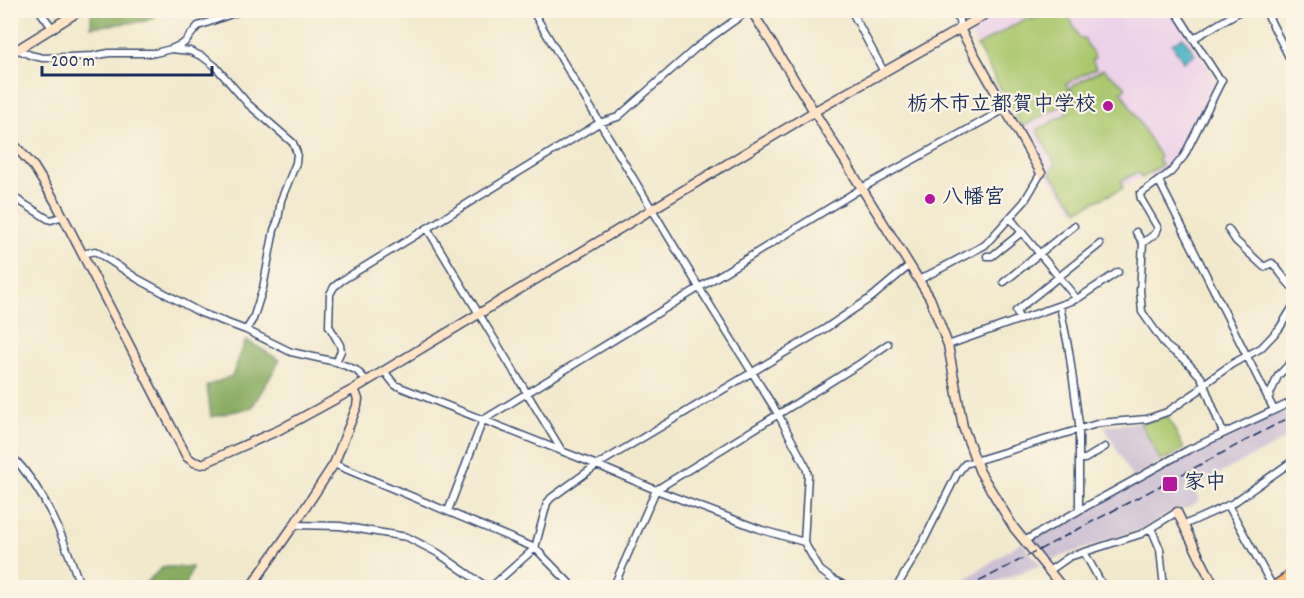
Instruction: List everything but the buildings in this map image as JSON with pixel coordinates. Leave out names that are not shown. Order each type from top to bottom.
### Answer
[{"type":"main road","points":[[1272,587],[1293,573]]},
{"type":"street","points":[[39,10],[53,29]]},
{"type":"street","points":[[15,52],[81,10]]},
{"type":"street","points":[[171,49],[184,43],[198,26],[243,10]]},
{"type":"street","points":[[532,10],[778,414],[808,475],[804,542],[820,570],[831,579],[850,588]]},
{"type":"street","points":[[336,362],[341,351],[340,345],[328,326],[330,294],[334,287],[599,123],[618,117],[704,42],[750,10],[920,280],[938,315],[948,345],[963,427],[975,461],[1004,512],[1024,541],[1063,588]]},
{"type":"street","points":[[851,10],[884,72]]},
{"type":"street","points":[[920,280],[982,247],[1024,202],[1041,174],[960,29],[959,20],[953,10]]},
{"type":"street","points":[[10,140],[34,167],[63,216],[184,451],[194,462],[206,463],[245,446],[354,390],[815,111],[993,10]]},
{"type":"street","points":[[1143,243],[1156,233],[1158,228],[1140,194],[1171,172],[1184,156],[1222,80],[1175,10]]},
{"type":"street","points":[[1193,39],[1242,10]]},
{"type":"street","points":[[1265,10],[1293,67]]},
{"type":"street","points":[[15,52],[43,58],[109,53],[139,54],[171,49],[190,51],[215,66],[255,110],[293,143],[297,153],[296,164],[281,200],[263,288],[253,319],[246,330]]},
{"type":"street","points":[[448,511],[483,420],[862,188],[1005,109]]},
{"type":"street","points":[[1159,181],[1274,410]]},
{"type":"street","points":[[10,195],[48,219],[63,216]]},
{"type":"street","points":[[1010,218],[1077,299]]},
{"type":"street","points":[[1004,282],[1074,226]]},
{"type":"street","points":[[427,228],[562,451]]},
{"type":"street","points":[[1228,229],[1236,241],[1264,267],[1272,263],[1293,289]]},
{"type":"street","points":[[1136,231],[1143,243],[1140,290],[1142,312],[1166,346],[1190,365],[1204,384],[1223,433]]},
{"type":"street","points":[[987,256],[992,256],[1022,232]]},
{"type":"street","points":[[1020,320],[1017,311],[1100,244]]},
{"type":"street","points":[[83,254],[95,251],[145,283],[201,312],[246,330],[291,352],[336,362],[359,371],[367,381]]},
{"type":"street","points":[[294,525],[340,526],[407,537],[438,553],[489,588],[535,548],[547,504],[551,498],[597,465],[753,372],[872,297],[910,265]]},
{"type":"street","points":[[948,345],[1077,299],[1118,272]]},
{"type":"street","points":[[896,588],[922,544],[957,474],[965,464],[1100,423],[1157,417],[1186,400],[1204,384],[1246,355],[1261,348],[1293,305]]},
{"type":"street","points":[[1060,306],[1080,430],[1079,510]]},
{"type":"street","points":[[613,588],[656,490],[888,344]]},
{"type":"street","points":[[1268,399],[1278,376],[1293,359]]},
{"type":"street","points":[[384,371],[395,385],[656,490],[762,530],[804,542]]},
{"type":"street","points":[[250,588],[334,464],[357,406],[358,399],[354,390]]},
{"type":"street","points":[[1024,541],[1188,450],[1293,401]]},
{"type":"street","points":[[1079,459],[1084,459],[1105,447]]},
{"type":"street","points":[[10,454],[32,478],[43,496],[60,530],[81,588]]},
{"type":"street","points":[[1184,525],[1228,505],[1293,460]]},
{"type":"street","points":[[334,464],[535,548],[574,588]]},
{"type":"street","points":[[1228,505],[1272,587]]},
{"type":"street","points":[[1049,572],[1069,557],[1141,534],[1177,512],[1213,584],[1198,588]]},
{"type":"street","points":[[1150,528],[1160,549],[1164,588]]},
{"type":"street","points":[[1084,552],[1104,588]]},
{"type":"shaded area","name":"栃木市立都賀中学校","points":[[1005,11],[1172,11],[1218,83],[1176,163],[1154,180],[1150,173],[1075,211],[1045,173],[1046,169],[972,36],[975,28]]},
{"type":"shaded area","points":[[1279,411],[1287,415],[1293,427],[1293,435],[1195,489],[1200,501],[1180,511],[1175,510],[1142,529],[1047,563],[1030,543],[1030,539],[1183,455]]},
{"type":"shaded area","points":[[1140,422],[1161,461],[1133,479],[1104,426]]},
{"type":"shaded area","points":[[1021,542],[1041,565],[982,587],[952,588]]},
{"type":"green space","points":[[91,10],[165,11],[146,21],[91,27]]},
{"type":"green space","points":[[1050,10],[1066,11],[1080,39],[1084,38],[1095,58],[1092,60],[1096,68],[1066,84],[1074,99],[1022,127],[977,46],[1029,17],[1032,20]]},
{"type":"green space","points":[[1103,69],[1126,88],[1121,91],[1160,157],[1158,159],[1162,165],[1142,178],[1138,172],[1121,181],[1123,188],[1078,210],[1050,173],[1055,164],[1037,130],[1068,113],[1065,108],[1077,100],[1070,87]]},
{"type":"green space","points":[[246,340],[280,360],[252,407],[211,417],[207,386],[232,376]]},
{"type":"green space","points":[[1167,415],[1184,449],[1161,461],[1140,422],[1149,422]]},
{"type":"green space","points":[[163,567],[192,567],[185,587],[168,585],[141,587]]},
{"type":"water","points":[[1183,37],[1195,54],[1183,62],[1172,44]]},
{"type":"railway","points":[[967,588],[1294,415]]},
{"type":"place","name":"栃木市立都賀中学校","points":[[1108,106]]},
{"type":"place","name":"八幡宮","points":[[930,199]]},
{"type":"place","name":"家中","points":[[1170,484]]}]
